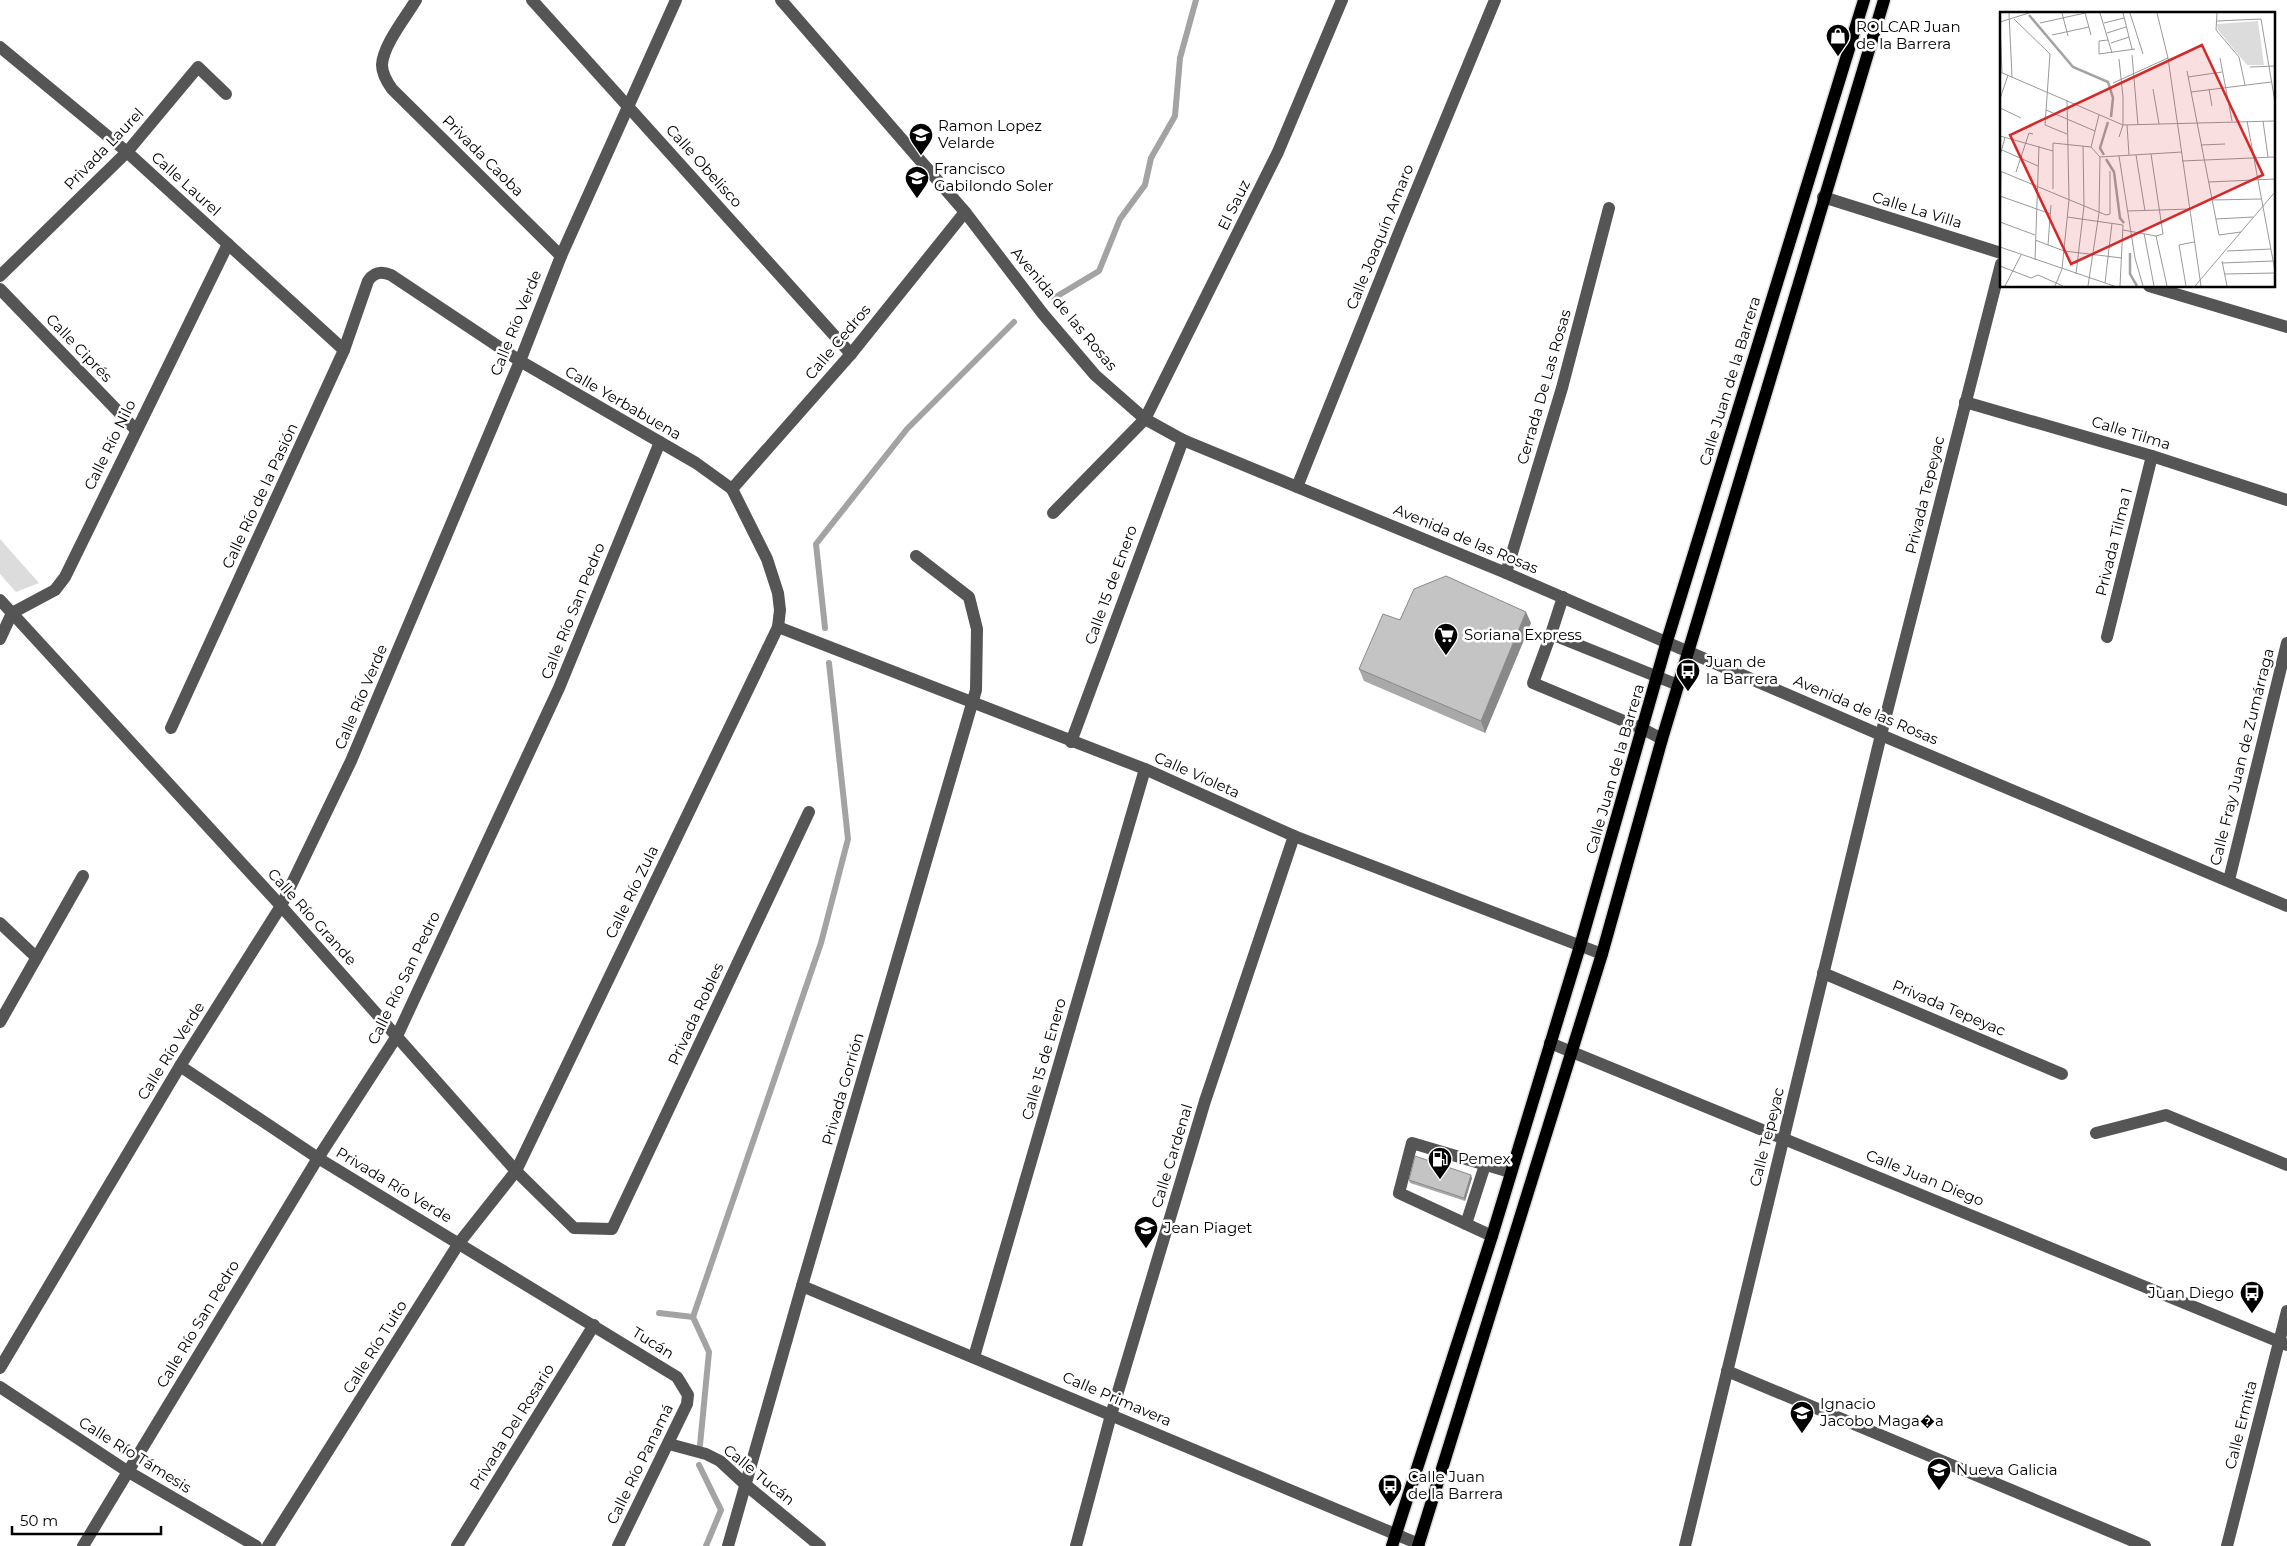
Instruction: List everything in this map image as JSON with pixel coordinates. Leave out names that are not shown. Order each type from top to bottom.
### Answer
[{"type":"main road","name":"Calle Juan de la Barrera","points":[[1394,1540],[1504,1197],[1510,1172],[1580,946],[1667,641],[1864,0]]},
{"type":"main road","points":[[1418,1545],[1602,954],[1662,739],[1884,0]]},
{"type":"main road","points":[[1504,1197],[1523,1204]]},
{"type":"street","name":"Privada Caoba","points":[[416,0],[386,50],[382,65],[384,78],[392,89],[560,256]]},
{"type":"street","name":"Calle Obelisco","points":[[532,0],[851,354]]},
{"type":"street","name":"Calle Río Verde","points":[[0,1368],[180,1066],[281,906],[351,761],[520,361],[560,256],[676,0]]},
{"type":"street","name":"Avenida de las Rosas","points":[[781,0],[965,212],[1043,314],[1095,375],[1145,420],[1182,440],[1689,650],[1881,735],[2287,906]]},
{"type":"street","name":"El Sauz","points":[[1054,513],[1145,420],[1278,152],[1342,0]]},
{"type":"street","name":"Calle Joaquín Amaro","points":[[1297,487],[1495,0]]},
{"type":"street","name":"Calle Laurel","points":[[0,47],[127,152],[344,350]]},
{"type":"street","name":"Privada Laurel","points":[[0,276],[127,152],[198,67],[226,94]]},
{"type":"street","name":"Calle La Villa","points":[[1823,198],[2000,253]]},
{"type":"street","name":"Cerrada De Las Rosas","points":[[1506,573],[1562,388],[1609,208]]},
{"type":"street","name":"Calle Cedros","points":[[732,489],[851,354],[965,212]]},
{"type":"street","name":"Calle Río Nilo","points":[[12,613],[55,590],[65,577],[228,244]]},
{"type":"street","name":"Privada Tepeyac","points":[[1881,735],[2000,268]]},
{"type":"street","name":"Calle Yerbabuena","points":[[372,275],[383,272],[391,274],[520,361],[696,463],[732,489],[767,559],[778,592],[780,610],[778,627]]},
{"type":"street","name":"Calle Río de la Pasión","points":[[171,728],[344,350],[368,281],[372,275]]},
{"type":"street","points":[[2156,288],[2287,327]]},
{"type":"street","name":"Calle Ciprés","points":[[0,289],[136,430]]},
{"type":"street","name":"Calle Tilma","points":[[1965,402],[2152,456],[2287,500]]},
{"type":"street","name":"Calle 15 de Enero","points":[[1071,742],[1182,440]]},
{"type":"street","name":"Calle Río San Pedro","points":[[83,1546],[318,1158],[398,1036],[560,688],[660,442]]},
{"type":"street","name":"Privada Tilma 1","points":[[2107,637],[2152,456]]},
{"type":"street","name":"Privada Gorrión","points":[[728,1546],[747,1486],[802,1286],[976,690],[977,629],[969,597],[916,556]]},
{"type":"street","points":[[1563,597],[1532,683],[1643,729],[1662,739]]},
{"type":"street","name":"Calle Río Grande","points":[[0,600],[281,906],[516,1171],[574,1228],[612,1229]]},
{"type":"street","points":[[0,639],[12,613]]},
{"type":"street","name":"Calle Violeta","points":[[778,627],[1144,769],[1294,836],[1602,954]]},
{"type":"street","name":"Calle Río Zula","points":[[516,1171],[778,627]]},
{"type":"street","points":[[1551,634],[1678,685]]},
{"type":"street","name":"Calle Fray Juan de Zumárraga","points":[[2229,880],[2287,642]]},
{"type":"street","name":"Calle Tepeyac","points":[[1685,1546],[1881,735]]},
{"type":"street","name":"Calle 15 de Enero","points":[[974,1358],[1144,769]]},
{"type":"street","name":"Privada Robles","points":[[612,1229],[809,812]]},
{"type":"street","name":"Calle Cardenal","points":[[1076,1546],[1111,1415],[1205,1101],[1294,836]]},
{"type":"street","points":[[0,1022],[83,876]]},
{"type":"street","points":[[0,922],[36,957]]},
{"type":"street","name":"Privada Tepeyac","points":[[1823,973],[2062,1074]]},
{"type":"street","name":"Calle Juan Diego","points":[[1550,1043],[2283,1343]]},
{"type":"street","name":"Privada Río Verde","points":[[180,1066],[318,1158],[594,1325]]},
{"type":"street","points":[[2096,1133],[2166,1115],[2287,1165]]},
{"type":"street","points":[[1492,1236],[1399,1193],[1412,1143],[1510,1172]]},
{"type":"street","points":[[1466,1224],[1485,1165]]},
{"type":"street","name":"Calle Río Tuito","points":[[268,1546],[459,1243],[516,1171]]},
{"type":"street","name":"Calle Primavera","points":[[802,1286],[1111,1415],[1394,1540],[1418,1545]]},
{"type":"street","name":"Calle Ermita","points":[[2227,1546],[2283,1343],[2287,1311]]},
{"type":"street","name":"Tucán","points":[[594,1325],[677,1377],[688,1394]]},
{"type":"street","name":"Privada Del Rosario","points":[[457,1546],[594,1325]]},
{"type":"street","points":[[1727,1371],[2145,1546]]},
{"type":"street","name":"Calle Río Támesis","points":[[0,1387],[127,1471],[256,1546]]},
{"type":"street","name":"Calle Río Panamá","points":[[618,1546],[669,1444],[687,1404],[688,1394]]},
{"type":"street","name":"Calle Tucán","points":[[669,1444],[706,1454],[720,1461],[747,1486],[820,1546]]},
{"type":"shaded area","points":[[0,539],[39,583],[16,592],[0,574]]},
{"type":"building","name":"Soriana Express","points":[[1446,576],[1526,612],[1481,721],[1359,669],[1383,614],[1400,620],[1414,589]]},
{"type":"building","name":"Pemex","points":[[1415,1156],[1471,1175],[1464,1198],[1409,1180]]},
{"type":"waterway","points":[[1054,298],[1099,271],[1120,219],[1145,185],[1151,158],[1175,116],[1180,58],[1196,0]]},
{"type":"waterway","points":[[825,628],[816,544],[907,429],[1014,322]]},
{"type":"waterway","points":[[700,1445],[709,1352],[693,1317],[821,943],[848,839],[829,663]]},
{"type":"waterway","points":[[659,1313],[693,1317]]},
{"type":"waterway","points":[[699,1465],[721,1510],[706,1546]]},
{"type":"place","name":"ROLCAR Juan de la Barrera","points":[[1838,57]]},
{"type":"place","name":"Ramon Lopez Velarde","points":[[921,156]]},
{"type":"place","name":"Francisco Gabilondo Soler","points":[[917,199]]},
{"type":"place","name":"Soriana Express","points":[[1446,656]]},
{"type":"place","name":"Juan de la Barrera","points":[[1688,692]]},
{"type":"place","name":"Pemex","points":[[1440,1180]]},
{"type":"place","name":"Jean Piaget","points":[[1146,1249]]},
{"type":"place","name":"Juan Diego","points":[[2252,1314]]},
{"type":"place","name":"Ignacio Jacobo Maga�a","points":[[1802,1434]]},
{"type":"place","name":"Nueva Galicia","points":[[1939,1491]]},
{"type":"place","name":"Calle Juan de la Barrera","points":[[1390,1507]]}]
